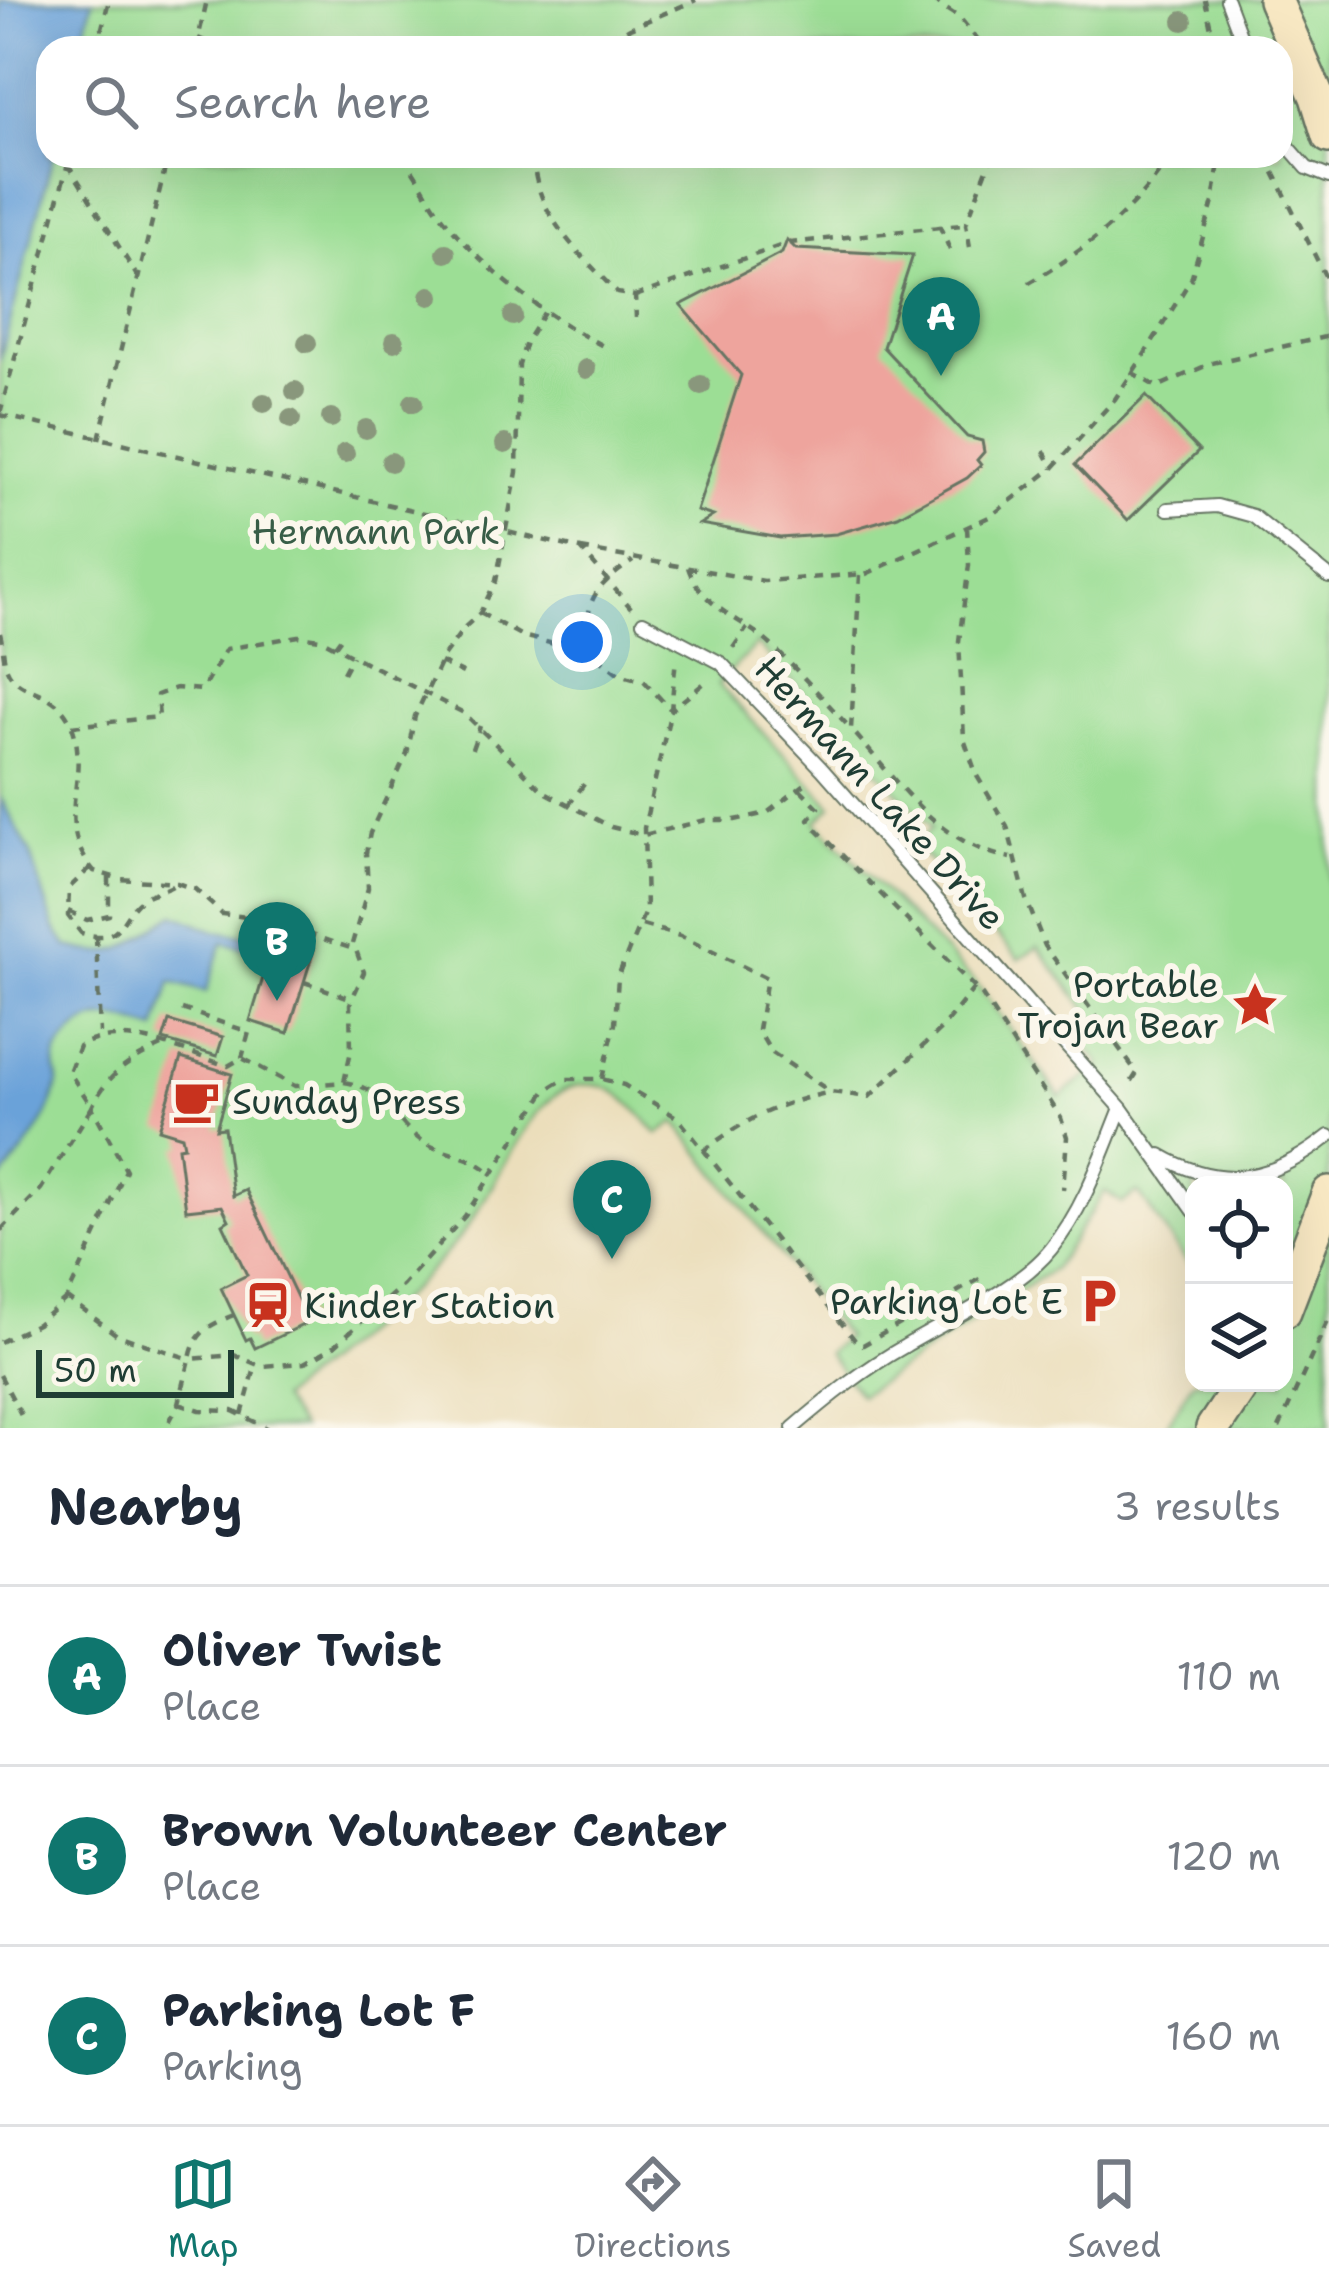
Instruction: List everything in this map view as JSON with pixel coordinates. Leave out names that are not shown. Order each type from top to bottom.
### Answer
[{"type":"street","points":[[1275,0],[1290,36]]},
{"type":"street","points":[[1293,42],[1329,136]]},
{"type":"street","points":[[1292,1284],[1329,1193]]},
{"type":"lane","points":[[1227,0],[1240,36]]},
{"type":"lane","points":[[1293,152],[1307,168],[1329,177]]},
{"type":"lane","points":[[1168,509],[1217,506],[1253,515],[1329,577]]},
{"type":"lane","name":"Hermann Lake Drive","points":[[643,622],[722,663],[822,769],[1121,1108],[1185,1197]]},
{"type":"lane","points":[[793,1428],[839,1389],[989,1298],[1051,1250],[1089,1186],[1121,1108]]},
{"type":"lane","points":[[1153,1151],[1214,1178],[1243,1178],[1268,1172],[1329,1136]]},
{"type":"path","points":[[100,36],[110,0]]},
{"type":"path","points":[[198,36],[207,0]]},
{"type":"path","points":[[616,36],[696,0]]},
{"type":"path","points":[[932,0],[961,18],[975,36]]},
{"type":"path","points":[[1204,0],[1212,36]]},
{"type":"path","points":[[67,168],[0,414],[581,549],[764,581],[860,574],[991,516],[1053,467],[1115,399],[1192,279],[1218,168]]},
{"type":"path","points":[[74,168],[137,277]]},
{"type":"path","points":[[99,439],[165,168]]},
{"type":"path","points":[[410,168],[439,213],[479,256],[544,311],[605,347]]},
{"type":"path","points":[[535,168],[538,191],[556,227],[617,292],[635,296],[789,243],[966,224]]},
{"type":"path","points":[[970,247],[966,224],[987,168]]},
{"type":"path","points":[[1029,283],[1094,243],[1139,200],[1162,168]]},
{"type":"path","points":[[1272,168],[1329,284]]},
{"type":"path","points":[[940,226],[950,250]]},
{"type":"path","points":[[635,296],[636,318]]},
{"type":"path","points":[[352,946],[368,888],[370,833],[407,754],[426,691],[440,662],[480,613],[496,581],[517,472],[519,365],[544,311]]},
{"type":"path","points":[[1130,372],[1157,387],[1212,363],[1329,336]]},
{"type":"path","points":[[1044,451],[1053,467]]},
{"type":"path","points":[[967,527],[969,565],[959,641],[964,739],[977,776],[1007,826],[1013,859],[1045,946],[1137,1072],[1124,1091]]},
{"type":"path","points":[[581,549],[643,622]]},
{"type":"path","points":[[594,654],[586,626],[592,598],[607,578],[636,558]]},
{"type":"path","points":[[688,567],[694,586],[708,602],[770,644],[934,824],[980,853],[1013,859]]},
{"type":"path","points":[[851,729],[860,574]]},
{"type":"path","points":[[480,613],[522,636],[594,654],[620,674],[644,681],[670,710]]},
{"type":"path","points":[[733,648],[748,626]]},
{"type":"path","points":[[0,633],[5,666],[12,676],[20,686],[52,697],[72,726],[76,761],[72,834],[91,867],[109,877],[177,883],[195,889],[222,914],[263,919],[352,946],[364,962],[364,972],[353,999],[351,1051],[344,1082]]},
{"type":"path","points":[[335,646],[343,635]]},
{"type":"path","points":[[72,726],[159,717],[158,695],[176,688],[202,690],[226,649],[299,636],[335,646],[426,691],[479,726],[543,791],[611,827],[644,835],[767,812],[822,769]]},
{"type":"path","points":[[602,1079],[615,1024],[618,976],[642,925],[648,889],[644,835],[652,778],[670,710],[677,640]]},
{"type":"path","points":[[344,674],[352,656]]},
{"type":"path","points":[[440,662],[463,674]]},
{"type":"path","points":[[670,710],[707,681]]},
{"type":"path","points":[[472,748],[479,726]]},
{"type":"path","points":[[568,806],[585,783]]},
{"type":"path","points":[[800,789],[819,808],[809,819],[811,824],[975,987],[1061,1118],[1067,1161],[1055,1208]]},
{"type":"path","points":[[91,867],[69,888],[68,911],[72,926],[96,937],[123,927],[140,900],[177,883]]},
{"type":"path","points":[[68,911],[87,920],[109,915],[109,877]]},
{"type":"path","points":[[642,925],[680,936],[767,978],[758,1030],[771,1052],[831,1092]]},
{"type":"path","points":[[96,937],[100,1035]]},
{"type":"path","points":[[304,982],[353,999]]},
{"type":"path","points":[[703,1151],[778,1104],[831,1092],[869,1097],[941,1029],[975,987]]},
{"type":"path","points":[[0,1342],[38,1324],[68,1298],[126,1170],[69,1072],[79,1046],[100,1035],[122,1035],[228,1066],[242,1058],[248,1032],[182,1009]]},
{"type":"path","points":[[0,1231],[41,1190],[102,1086],[124,1063],[162,1046]]},
{"type":"path","points":[[242,1058],[295,1086],[344,1082],[376,1092],[418,1139],[483,1166],[492,1175]]},
{"type":"path","points":[[68,1298],[117,1335],[190,1359],[234,1355],[256,1364],[304,1363],[333,1347],[403,1285],[465,1216],[546,1090],[564,1079],[602,1079],[624,1085],[678,1118],[858,1344],[996,1268]]},
{"type":"path","points":[[166,1428],[178,1403],[194,1338],[234,1315]]},
{"type":"path","points":[[1279,1428],[1329,1318]]},
{"type":"path","points":[[242,1415],[256,1364]]},
{"type":"path","points":[[0,1375],[25,1422]]},
{"type":"path","points":[[178,1403],[242,1415],[267,1428]]},
{"type":"green space","name":"Hermann Park","points":[[0,0],[1329,0],[1329,1428],[1165,1428],[1187,1392],[1293,1392],[1293,1176],[1185,1176],[1185,1259],[1138,1192],[1122,1203],[1105,1191],[1053,1269],[860,1395],[828,1353],[846,1337],[676,1122],[658,1134],[623,1097],[589,1084],[559,1093],[543,1107],[470,1223],[429,1272],[280,1399],[301,1428],[0,1428]],"holes":[[[757,644],[932,828],[915,845],[1019,959],[1038,947],[1096,1022],[1079,1037],[1101,1065],[1060,1097],[976,983],[816,822],[832,806],[718,684]]]},
{"type":"water","points":[[0,0],[93,0],[83,36],[36,36],[36,168],[50,168],[0,361]]},
{"type":"water","points":[[0,797],[30,852],[54,927],[67,946],[114,951],[175,914],[215,931],[250,936],[246,948],[223,942],[206,992],[171,982],[156,1030],[101,1018],[71,1035],[57,1054],[58,1084],[49,1109],[0,1181]]},
{"type":"building","points":[[787,240],[796,249],[913,255],[883,347],[967,437],[982,441],[984,452],[977,460],[981,465],[967,478],[898,516],[836,534],[780,538],[700,524],[713,516],[697,511],[741,375],[681,305],[782,253]]},
{"type":"building","points":[[1146,396],[1199,451],[1128,520],[1075,465]]},
{"type":"building","points":[[275,938],[314,950],[288,1033],[250,1021]]},
{"type":"building","points":[[169,1021],[223,1037],[217,1056],[163,1040]]},
{"type":"building","points":[[181,1058],[232,1074],[216,1129],[224,1128],[233,1196],[246,1190],[309,1322],[255,1348],[250,1338],[246,1340],[221,1288],[247,1275],[223,1224],[229,1220],[222,1206],[186,1210],[178,1147],[184,1146],[182,1136],[159,1129]]},
{"type":"place","name":"Oliver Twist","points":[[941,376]]},
{"type":"place","name":"Brown Volunteer Center","points":[[277,1001]]},
{"type":"place","name":"Portable Trojan Bear","points":[[1255,1005]]},
{"type":"place","name":"Sunday Press","points":[[196,1101]]},
{"type":"place","name":"Parking Lot F","points":[[612,1259]]},
{"type":"place","name":"Parking Lot E","points":[[1099,1301]]},
{"type":"place","name":"Kinder Station","points":[[268,1305]]}]
